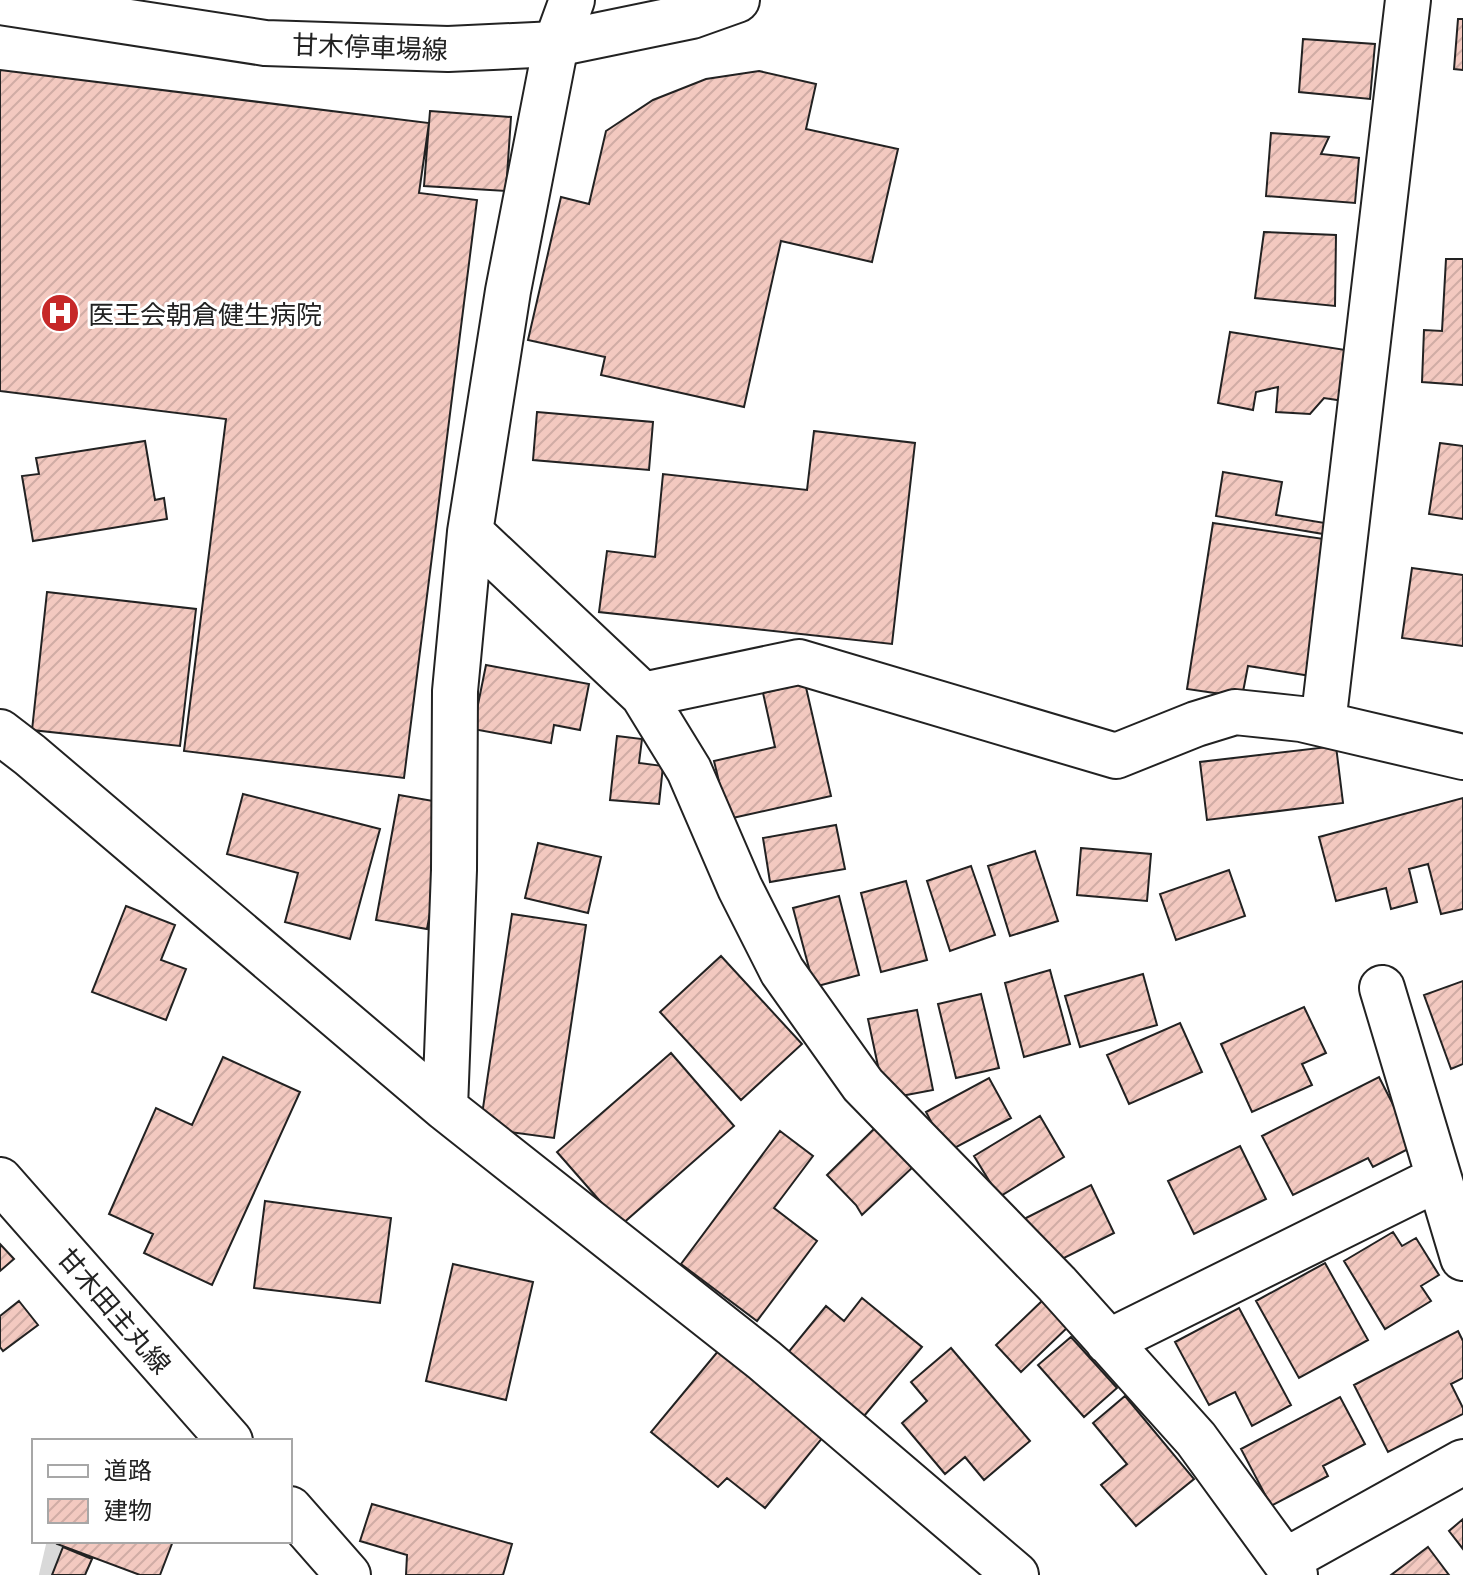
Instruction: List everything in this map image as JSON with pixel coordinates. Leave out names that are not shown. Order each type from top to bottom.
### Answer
[{"type":"street","points":[[445,1108],[454,870],[455,691],[470,532],[508,291],[556,44],[572,0]]},
{"type":"street","name":"甘木停車場線","points":[[0,2],[265,43],[448,49],[556,44],[692,16],[737,0]]},
{"type":"street","points":[[1323,724],[1408,0]]},
{"type":"street","points":[[470,532],[643,695],[689,770],[740,888],[782,971],[863,1085],[1057,1284],[1196,1439],[1290,1568],[1463,1462]]},
{"type":"street","points":[[643,695],[799,662],[1116,756],[1235,712],[1301,719],[1463,757]]},
{"type":"street","points":[[0,732],[445,1108],[764,1360],[1016,1575]]},
{"type":"street","points":[[1382,988],[1463,1258]]},
{"type":"street","points":[[1108,1342],[1439,1178]]},
{"type":"street","name":"甘木田主丸線","points":[[0,1180],[228,1439]]},
{"type":"street","points":[[292,1511],[348,1575]]},
{"type":"building","points":[[1458,19],[1463,19],[1463,70],[1454,69]]},
{"type":"building","points":[[1303,39],[1375,44],[1370,99],[1299,92]]},
{"type":"building","points":[[0,70],[429,123],[419,193],[477,200],[404,778],[184,751],[226,419],[0,391]]},
{"type":"building","points":[[759,71],[816,84],[806,129],[898,149],[872,262],[781,241],[744,407],[601,375],[605,357],[528,340],[561,197],[589,204],[606,131],[653,100],[706,79]]},
{"type":"building","points":[[430,111],[511,117],[506,191],[424,186]]},
{"type":"building","points":[[1271,133],[1329,137],[1321,154],[1359,158],[1355,203],[1266,196]]},
{"type":"building","points":[[1264,232],[1336,235],[1335,306],[1255,298]]},
{"type":"building","points":[[1446,259],[1463,259],[1463,385],[1422,382],[1424,330],[1442,331]]},
{"type":"building","points":[[1230,332],[1352,351],[1344,401],[1324,398],[1310,414],[1276,412],[1278,387],[1256,392],[1253,410],[1218,403]]},
{"type":"building","points":[[537,412],[653,422],[649,470],[533,460]]},
{"type":"building","points":[[814,431],[915,443],[892,644],[599,612],[607,551],[655,557],[663,474],[807,490]]},
{"type":"building","points":[[145,441],[155,500],[164,498],[167,519],[33,541],[22,476],[39,474],[36,458]]},
{"type":"building","points":[[1440,443],[1463,446],[1463,519],[1429,514]]},
{"type":"building","points":[[1223,472],[1282,482],[1276,515],[1337,525],[1335,536],[1216,516]]},
{"type":"building","points":[[1213,523],[1338,541],[1317,677],[1248,666],[1242,697],[1187,689]]},
{"type":"building","points":[[1412,568],[1463,575],[1463,646],[1402,638]]},
{"type":"building","points":[[47,592],[196,609],[180,746],[32,730]]},
{"type":"building","points":[[486,665],[589,684],[580,730],[554,725],[551,743],[473,729]]},
{"type":"building","points":[[805,683],[831,796],[728,819],[714,761],[775,747],[763,693]]},
{"type":"building","points":[[617,736],[642,739],[639,763],[663,766],[659,804],[610,800]]},
{"type":"building","points":[[1336,746],[1343,803],[1207,820],[1200,762]]},
{"type":"building","points":[[243,794],[380,829],[350,939],[285,922],[298,873],[227,854]]},
{"type":"building","points":[[399,795],[450,804],[427,929],[376,920]]},
{"type":"building","points":[[1463,798],[1463,909],[1441,914],[1428,864],[1409,869],[1417,902],[1391,909],[1386,888],[1336,901],[1319,837]]},
{"type":"building","points":[[836,825],[845,869],[770,882],[763,838]]},
{"type":"building","points":[[538,843],[601,857],[588,913],[525,898]]},
{"type":"building","points":[[1081,848],[1151,854],[1147,901],[1077,895]]},
{"type":"building","points":[[1035,851],[1058,921],[1010,936],[988,866]]},
{"type":"building","points":[[971,866],[995,935],[950,951],[927,881]]},
{"type":"building","points":[[1229,870],[1245,916],[1176,940],[1160,894]]},
{"type":"building","points":[[906,881],[927,960],[881,972],[861,893]]},
{"type":"building","points":[[839,896],[859,975],[814,987],[793,908]]},
{"type":"building","points":[[126,906],[175,925],[161,960],[186,969],[166,1020],[92,992]]},
{"type":"building","points":[[512,914],[586,925],[554,1138],[480,1128]]},
{"type":"building","points":[[721,956],[802,1044],[741,1100],[660,1012]]},
{"type":"building","points":[[1050,970],[1070,1044],[1024,1057],[1005,983]]},
{"type":"building","points":[[1143,974],[1157,1025],[1080,1047],[1065,996]]},
{"type":"building","points":[[1463,981],[1463,1064],[1451,1069],[1424,995]]},
{"type":"building","points":[[981,994],[999,1068],[956,1078],[938,1004]]},
{"type":"building","points":[[1304,1007],[1326,1053],[1302,1064],[1312,1085],[1252,1112],[1221,1044]]},
{"type":"building","points":[[917,1010],[933,1090],[885,1099],[868,1019]]},
{"type":"building","points":[[1180,1023],[1202,1072],[1129,1104],[1107,1055]]},
{"type":"building","points":[[671,1053],[734,1126],[621,1225],[557,1152]]},
{"type":"building","points":[[223,1057],[300,1092],[212,1285],[144,1253],[153,1234],[109,1214],[156,1108],[192,1125]]},
{"type":"building","points":[[1379,1077],[1414,1146],[1373,1167],[1368,1158],[1293,1195],[1262,1136]]},
{"type":"building","points":[[989,1078],[1011,1118],[947,1152],[926,1112]]},
{"type":"building","points":[[1040,1116],[1064,1157],[999,1197],[974,1156]]},
{"type":"building","points":[[876,1127],[914,1166],[862,1215],[827,1175]]},
{"type":"building","points":[[780,1131],[813,1156],[774,1208],[817,1241],[757,1321],[681,1264]]},
{"type":"building","points":[[1240,1146],[1266,1199],[1194,1234],[1168,1181]]},
{"type":"building","points":[[1091,1185],[1114,1233],[1048,1266],[1024,1219]]},
{"type":"building","points":[[265,1201],[391,1218],[380,1303],[254,1288]]},
{"type":"building","points":[[1393,1232],[1402,1246],[1416,1238],[1439,1275],[1421,1286],[1431,1301],[1385,1329],[1344,1261]]},
{"type":"building","points":[[0,1244],[14,1259],[0,1271]]},
{"type":"building","points":[[1325,1263],[1368,1340],[1299,1378],[1256,1301]]},
{"type":"building","points":[[453,1264],[533,1282],[506,1400],[426,1381]]},
{"type":"building","points":[[862,1298],[922,1347],[859,1422],[782,1360],[826,1306],[844,1321]]},
{"type":"building","points":[[1044,1299],[1069,1326],[1021,1372],[996,1345]]},
{"type":"building","points":[[19,1301],[38,1325],[3,1351],[0,1347],[0,1316]]},
{"type":"building","points":[[1239,1308],[1291,1405],[1252,1426],[1235,1392],[1209,1405],[1175,1342]]},
{"type":"building","points":[[1458,1331],[1463,1341],[1463,1378],[1451,1384],[1463,1414],[1388,1452],[1354,1385]]},
{"type":"building","points":[[1071,1337],[1117,1388],[1084,1417],[1038,1365]]},
{"type":"building","points":[[951,1348],[1030,1441],[984,1480],[965,1457],[945,1474],[902,1423],[927,1401],[911,1382]]},
{"type":"building","points":[[719,1350],[824,1436],[765,1508],[727,1478],[718,1487],[651,1432]]},
{"type":"building","points":[[1125,1396],[1194,1479],[1136,1526],[1101,1485],[1127,1464],[1093,1423]]},
{"type":"building","points":[[1340,1397],[1365,1444],[1323,1466],[1328,1476],[1271,1506],[1241,1449]]},
{"type":"building","points":[[372,1504],[512,1544],[503,1575],[406,1575],[407,1555],[360,1541]]},
{"type":"building","points":[[1463,1519],[1463,1549],[1449,1531]]},
{"type":"building","points":[[172,1543],[160,1575],[140,1575],[57,1544]]},
{"type":"building","points":[[63,1547],[92,1559],[85,1575],[52,1575]]},
{"type":"building","points":[[1428,1547],[1449,1575],[1391,1575]]},
{"type":"waterway","points":[[47,1575],[55,1543]]},
{"type":"place","name":"医王会朝倉健生病院","points":[[60,313]]}]
